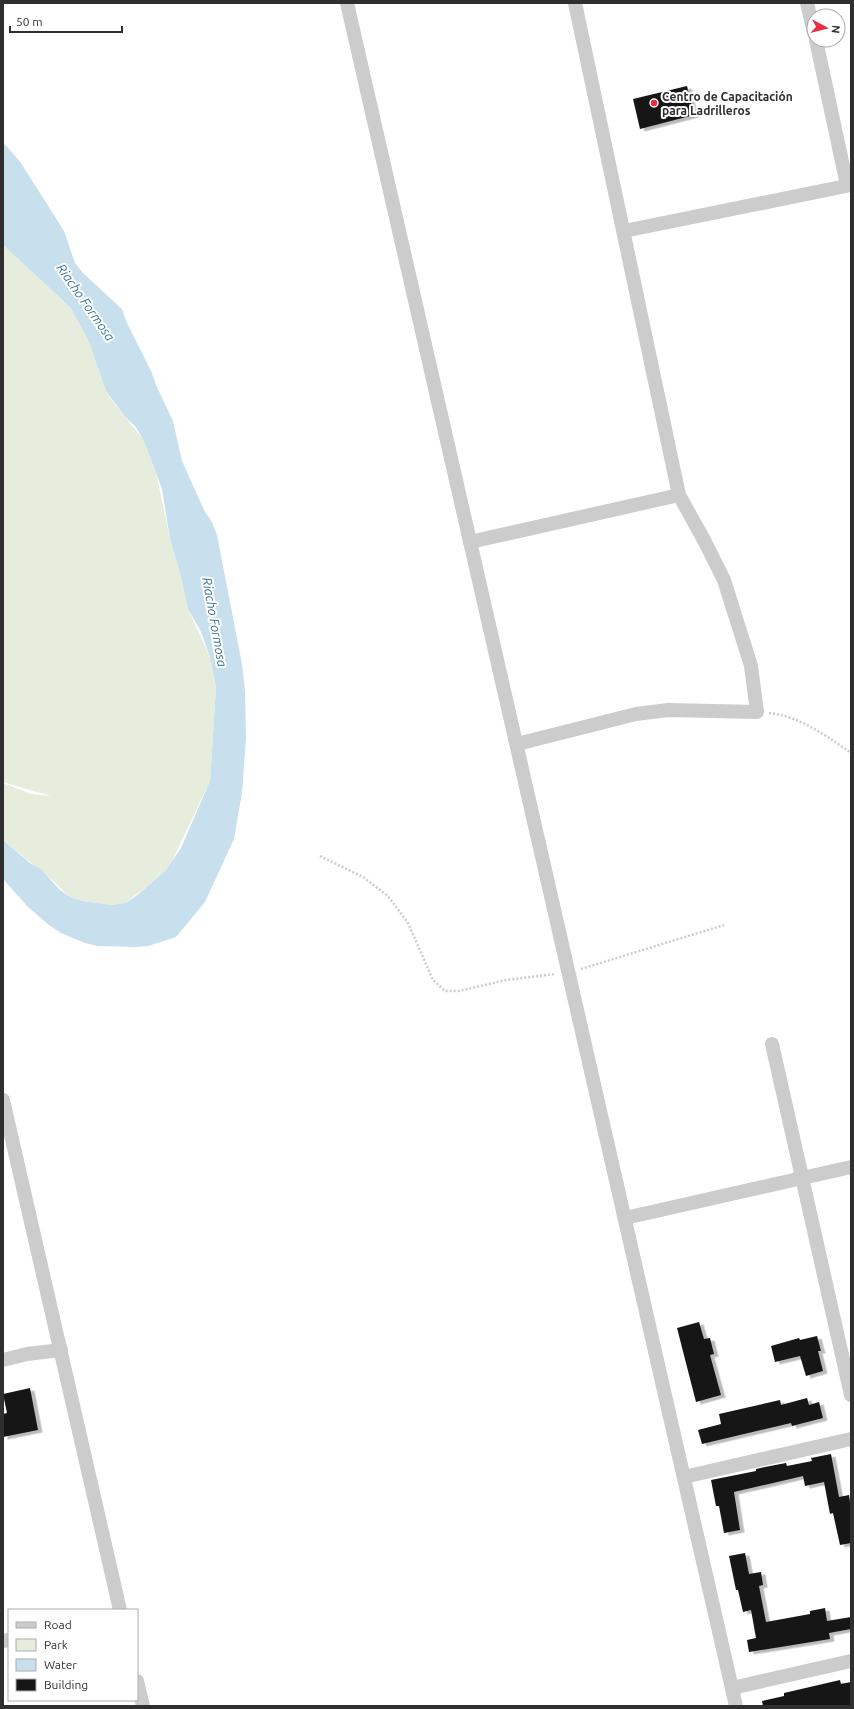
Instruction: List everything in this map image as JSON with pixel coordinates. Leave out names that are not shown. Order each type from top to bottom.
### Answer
[{"type":"street","points":[[347,3],[736,1706]]},
{"type":"street","points":[[516,744],[636,714],[668,710],[757,712],[751,666],[724,580],[679,495],[575,3]]},
{"type":"street","points":[[624,231],[849,185],[818,48]]},
{"type":"street","points":[[470,542],[679,495]]},
{"type":"street","points":[[772,1044],[851,1395]]},
{"type":"street","points":[[3,1100],[120,1609]]},
{"type":"street","points":[[625,1218],[851,1167]]},
{"type":"street","points":[[3,1360],[27,1354],[61,1350]]},
{"type":"street","points":[[684,1477],[851,1439]]},
{"type":"street","points":[[732,1688],[851,1661]]},
{"type":"street","points":[[138,1685],[143,1706]]},
{"type":"path","points":[[757,712],[781,714],[821,732],[851,753]]},
{"type":"path","points":[[320,856],[363,877],[388,896],[408,922],[433,980],[445,991],[459,991],[506,980],[569,973],[724,925]]},
{"type":"green space","points":[[3,245],[70,307],[89,342],[106,391],[115,405],[143,439],[157,477],[170,539],[188,609],[210,657],[216,687],[210,781],[173,859],[165,871],[125,903],[111,905],[82,901],[70,897],[50,878],[3,840],[3,783],[31,794],[51,796],[3,782]]},
{"type":"water","name":"Riacho Formosa","points":[[3,142],[21,163],[64,231],[75,263],[83,273],[122,309],[126,321],[152,373],[173,421],[182,461],[217,535],[242,664],[245,691],[246,739],[242,793],[234,839],[205,902],[176,937],[148,946],[97,946],[85,943],[61,933],[28,907],[3,879],[3,840],[30,863],[41,869],[59,889],[70,897],[82,901],[111,905],[125,903],[136,896],[165,871],[181,848],[210,781],[216,687],[210,657],[201,632],[188,609],[170,539],[162,489],[143,439],[135,426],[125,417],[106,391],[89,342],[70,307],[3,245]]},
{"type":"building","points":[[687,86],[694,115],[640,129],[633,99]]},
{"type":"building","points":[[699,1322],[704,1339],[710,1338],[714,1354],[710,1355],[721,1395],[696,1402],[677,1328]]},
{"type":"building","points":[[817,1336],[821,1351],[818,1351],[823,1371],[806,1376],[800,1356],[775,1362],[771,1346],[799,1338],[800,1340]]},
{"type":"building","points":[[30,1388],[38,1430],[3,1437],[3,1414],[7,1413],[3,1394]]},
{"type":"building","points":[[807,1398],[809,1405],[819,1402],[823,1418],[792,1426],[791,1423],[702,1444],[698,1430],[721,1424],[719,1414],[780,1400],[781,1405]]},
{"type":"building","points":[[831,1454],[839,1497],[849,1495],[851,1509],[851,1543],[840,1545],[833,1513],[830,1514],[824,1482],[805,1486],[803,1476],[734,1492],[740,1530],[724,1533],[719,1506],[716,1506],[711,1480],[786,1463],[787,1466],[812,1461],[811,1458]]},
{"type":"building","points":[[745,1553],[749,1574],[761,1572],[763,1585],[759,1586],[766,1622],[810,1614],[810,1611],[825,1608],[827,1621],[851,1617],[851,1629],[829,1633],[830,1639],[749,1652],[747,1640],[756,1638],[751,1610],[743,1612],[738,1590],[736,1590],[729,1556]]},
{"type":"building","points":[[840,1680],[841,1684],[851,1682],[851,1706],[763,1706],[762,1701],[784,1696],[784,1693]]},
{"type":"place","name":"Centro de Capacitación para Ladrilleros","points":[[654,103]]}]
